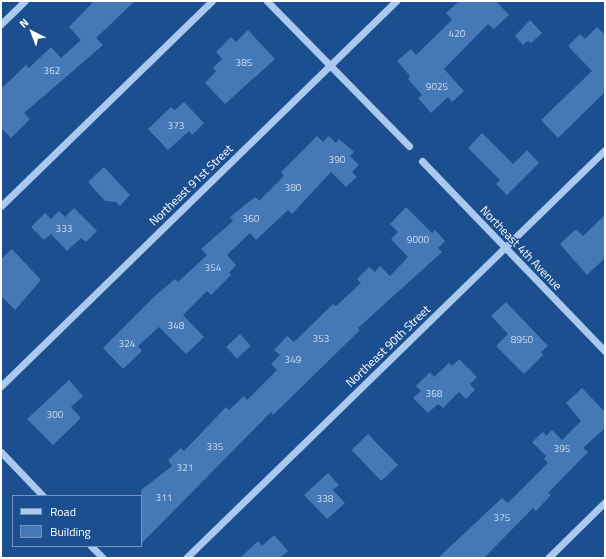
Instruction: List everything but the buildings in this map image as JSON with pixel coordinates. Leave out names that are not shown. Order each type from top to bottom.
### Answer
[{"type":"street","points":[[1,24],[25,1]]},
{"type":"street","points":[[1,206],[212,1]]},
{"type":"street","points":[[267,1],[409,146]]},
{"type":"street","name":"Northeast 91st Street","points":[[1,386],[396,1]]},
{"type":"street","name":"Northeast 90th Street","points":[[186,558],[605,150]]},
{"type":"street","name":"Northeast 4th Avenue","points":[[422,161],[605,351]]},
{"type":"street","points":[[1,452],[42,495]]},
{"type":"street","points":[[548,558],[605,502]]},
{"type":"street","points":[[92,547],[103,558]]}]
